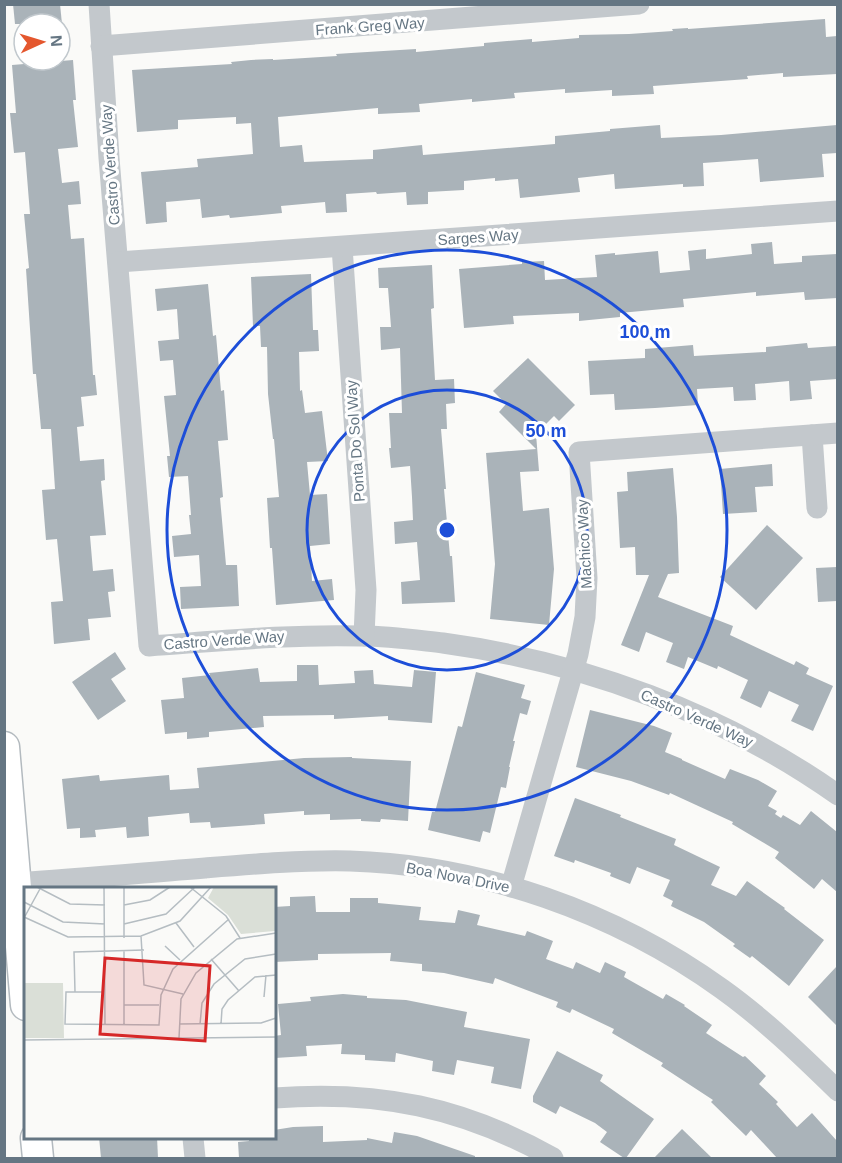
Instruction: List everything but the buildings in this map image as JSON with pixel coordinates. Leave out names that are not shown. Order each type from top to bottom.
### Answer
[{"type":"main road","points":[[4,747],[24,983]]},
{"type":"main road","points":[[36,1139],[38,1158]]},
{"type":"street","name":"Castro Verde Way","points":[[99,4],[149,646],[296,635],[411,639],[481,648],[573,670],[644,693],[711,722],[777,756],[837,795]]},
{"type":"street","name":"Frank Greg Way","points":[[101,46],[475,11],[639,4]]},
{"type":"street","name":"Sarges Way","points":[[118,262],[837,211]]},
{"type":"street","name":"Ponta Do Sol Way","points":[[342,247],[366,590],[364,636]]},
{"type":"street","name":"Machico Way","points":[[511,887],[573,670],[585,617],[587,578],[579,452],[837,433]]},
{"type":"street","points":[[812,435],[817,508]]},
{"type":"street","name":"Boa Nova Drive","points":[[15,884],[172,880],[289,862],[351,861],[392,864],[452,873],[511,887],[572,907],[630,933],[686,965],[722,988],[755,1014],[837,1091]]},
{"type":"street","points":[[276,1098],[340,1095],[375,1098],[427,1107],[493,1128],[553,1158]]},
{"type":"street","points":[[193,1139],[195,1158]]}]
